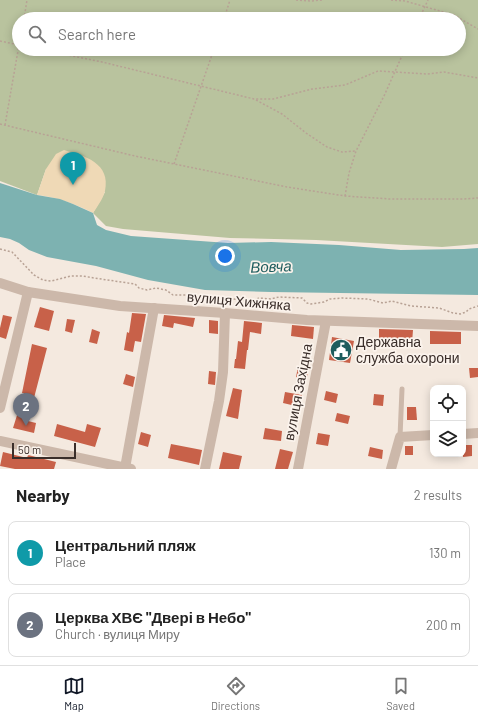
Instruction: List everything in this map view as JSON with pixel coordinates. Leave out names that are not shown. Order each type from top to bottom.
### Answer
[{"type":"street","name":"вулиця Хижняка","points":[[0,283],[28,292],[120,306],[307,320],[478,326]]},
{"type":"street","points":[[0,408],[28,292]]},
{"type":"street","points":[[0,441],[128,468],[154,308]]},
{"type":"street","points":[[205,469],[219,401],[223,372],[225,313]]},
{"type":"street","name":"вулиця Західна","points":[[298,469],[326,321]]},
{"type":"street","points":[[466,434],[478,433]]},
{"type":"street","points":[[392,469],[400,437],[430,435]]},
{"type":"lane","points":[[400,437],[402,389]]},
{"type":"path","points":[[25,12],[27,0]]},
{"type":"path","points":[[226,12],[230,0]]},
{"type":"path","points":[[296,0],[322,0]]},
{"type":"path","points":[[391,0],[405,1],[444,12]]},
{"type":"path","points":[[422,12],[428,0]]},
{"type":"path","points":[[466,22],[478,29]]},
{"type":"path","points":[[0,41],[12,44]]},
{"type":"path","points":[[5,125],[17,56]]},
{"type":"path","points":[[72,56],[254,99],[273,99],[312,89],[345,85],[378,71],[427,74],[444,72],[478,78]]},
{"type":"path","points":[[174,164],[212,56]]},
{"type":"path","points":[[345,196],[349,173],[356,151],[402,56]]},
{"type":"path","points":[[254,99],[282,114],[306,133],[328,147],[342,152],[356,151]]},
{"type":"path","points":[[0,124],[174,164],[287,187],[345,196],[390,200],[478,198]]},
{"type":"path","points":[[0,249],[12,252],[31,272],[43,280],[50,281],[71,276],[83,276],[123,281],[135,284],[139,288],[147,290],[156,288],[166,290],[173,295],[193,296],[207,300],[220,297],[252,301],[259,298],[271,299],[279,297],[302,298],[307,303],[311,304],[324,302],[330,299],[368,300],[383,303],[392,301],[410,306],[439,308],[460,314],[478,306]]},
{"type":"green space","points":[[0,0],[478,0],[478,244],[442,247],[316,240],[230,238],[123,229],[106,226],[93,213],[105,192],[46,169],[37,195],[0,181]]},
{"type":"sand","points":[[64,150],[88,158],[95,162],[104,174],[106,181],[105,191],[93,213],[66,201],[37,195],[46,169],[56,154]]},
{"type":"water","name":"Вовча","points":[[0,183],[37,195],[60,199],[73,204],[93,213],[97,225],[106,230],[131,236],[228,243],[271,242],[401,250],[478,248],[478,295],[205,290],[148,280],[96,266],[47,257],[29,250],[10,239],[0,237]]},
{"type":"building","points":[[40,307],[54,311],[49,331],[34,327]]},
{"type":"building","points":[[132,313],[146,314],[141,342],[135,341],[133,352],[124,350],[127,332],[129,333]]},
{"type":"building","points":[[3,315],[12,317],[6,339],[0,337],[0,328]]},
{"type":"building","points":[[164,315],[195,318],[193,327],[174,323],[173,328],[162,326]]},
{"type":"building","points":[[67,319],[75,320],[72,333],[65,331]]},
{"type":"building","points":[[209,320],[218,321],[218,334],[209,333]]},
{"type":"building","points":[[244,321],[262,323],[261,334],[250,332],[245,369],[234,368],[238,341],[242,342]]},
{"type":"building","points":[[292,325],[314,327],[313,339],[291,336]]},
{"type":"building","points":[[92,329],[100,332],[97,344],[89,342]]},
{"type":"building","points":[[379,329],[413,330],[412,343],[403,343],[403,340],[379,339]]},
{"type":"building","points":[[430,331],[461,332],[461,344],[430,344]]},
{"type":"building","name":"Державна служба охорони","points":[[332,337],[354,341],[350,363],[329,360]]},
{"type":"building","points":[[32,344],[47,348],[28,421],[36,423],[34,433],[13,428],[24,393],[22,393]]},
{"type":"building","points":[[298,367],[308,369],[307,379],[296,377]]},
{"type":"building","points":[[469,368],[478,368],[478,377],[470,378]]},
{"type":"building","points":[[209,371],[216,372],[215,385],[208,384]]},
{"type":"building","points":[[126,374],[135,377],[133,387],[123,384]]},
{"type":"building","points":[[233,388],[242,390],[238,419],[226,416]]},
{"type":"building","points":[[326,391],[338,394],[336,403],[324,400]]},
{"type":"building","points":[[285,392],[302,395],[300,407],[283,403]]},
{"type":"building","points":[[374,394],[384,395],[383,406],[373,405]]},
{"type":"building","points":[[407,407],[416,407],[417,420],[407,420]]},
{"type":"building","points":[[337,413],[350,416],[348,424],[335,421]]},
{"type":"building","points":[[57,424],[85,432],[87,424],[101,428],[95,447],[54,436]]},
{"type":"building","points":[[265,428],[282,431],[281,441],[263,439]]},
{"type":"building","points":[[141,432],[151,435],[148,447],[138,444]]},
{"type":"building","points":[[318,433],[330,435],[328,446],[316,444]]},
{"type":"building","points":[[171,444],[202,450],[199,465],[168,458]]},
{"type":"building","points":[[466,445],[472,445],[472,456],[466,457]]},
{"type":"building","points":[[405,446],[413,446],[413,455],[405,455]]},
{"type":"building","points":[[370,447],[383,450],[382,459],[368,456]]},
{"type":"building","points":[[280,449],[293,452],[288,469],[275,469]]},
{"type":"building","points":[[3,452],[27,458],[28,455],[56,462],[54,469],[15,469],[0,466]]},
{"type":"building","points":[[223,452],[242,456],[239,469],[219,469]]},
{"type":"place","name":"Центральний пляж","points":[[73,185]]},
{"type":"place","name":"Державна служба охорони","points":[[341,350]]},
{"type":"place","name":"Церква ХВЄ \"Двері в Небо\"","points":[[26,426]]}]
